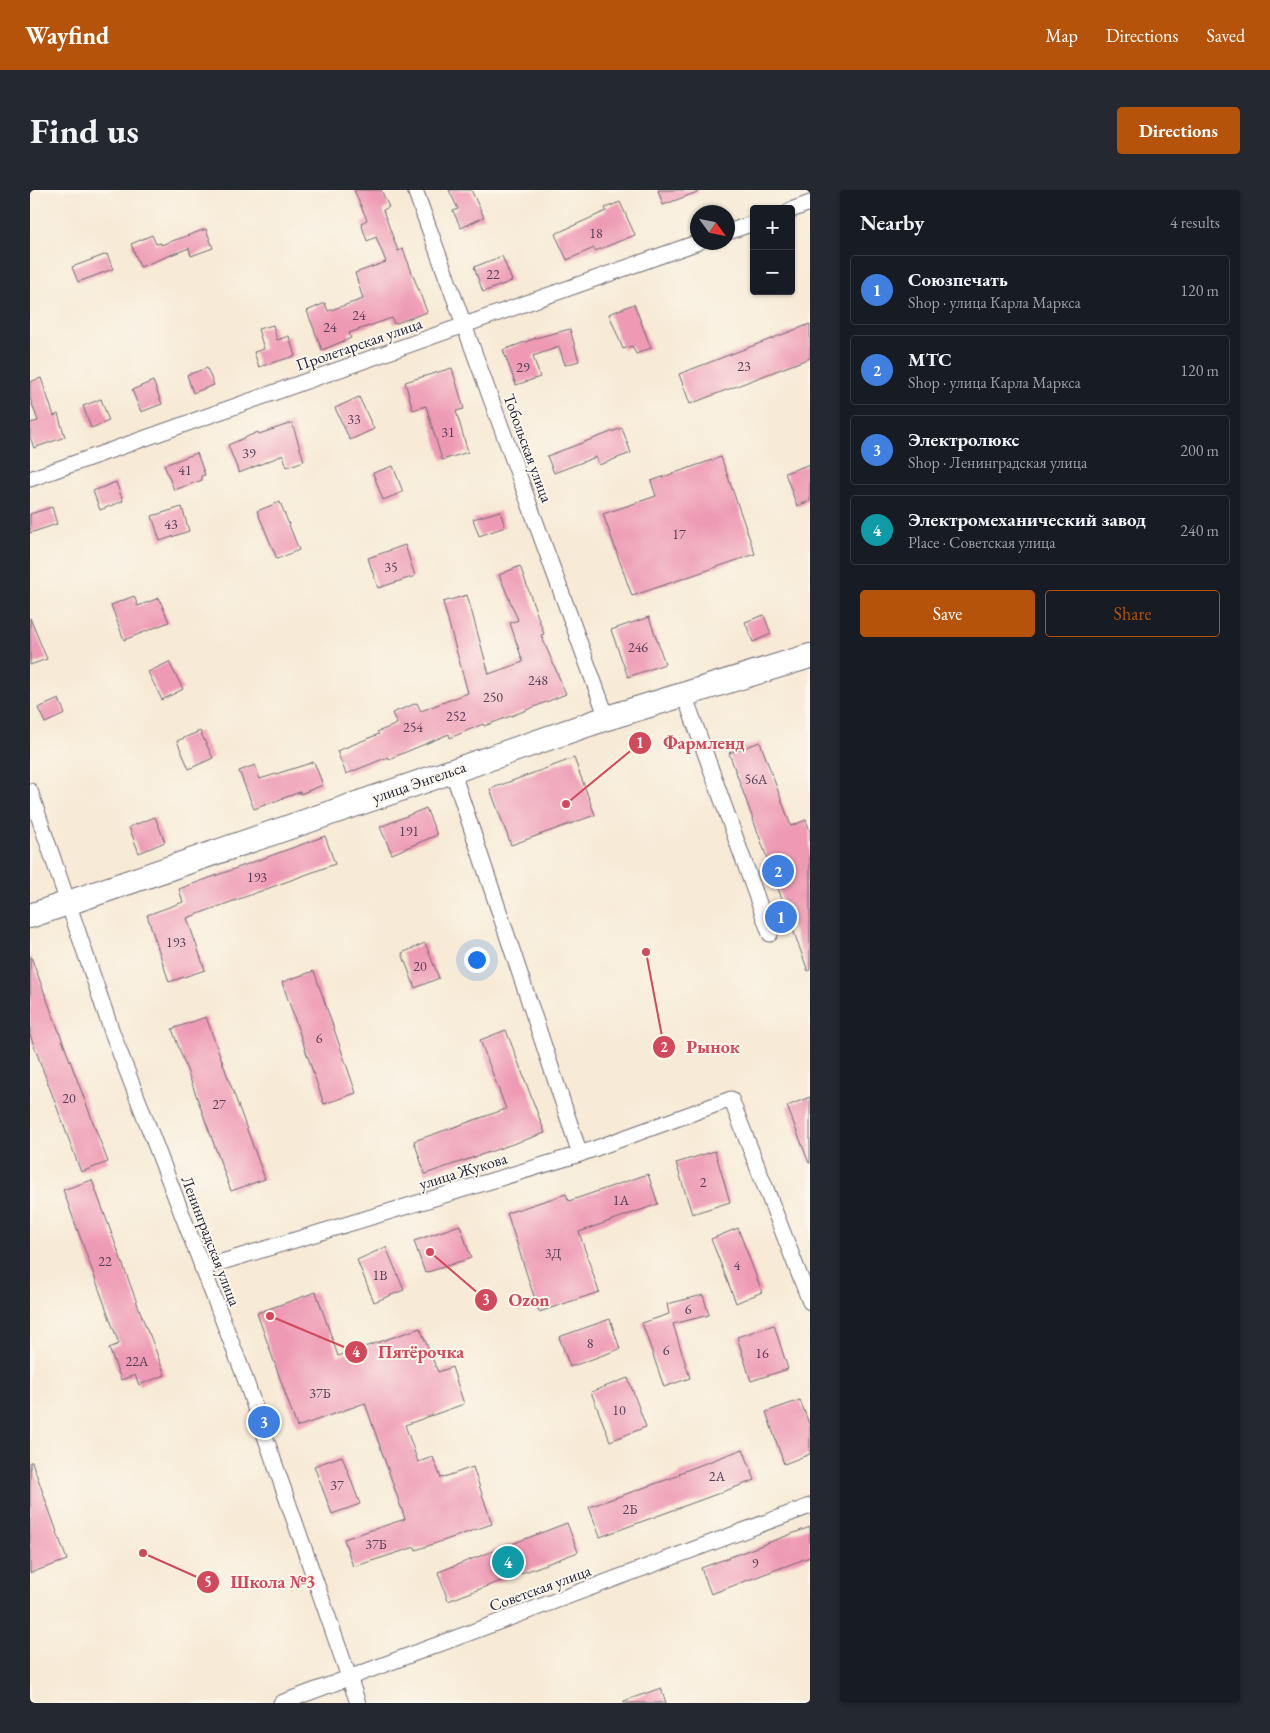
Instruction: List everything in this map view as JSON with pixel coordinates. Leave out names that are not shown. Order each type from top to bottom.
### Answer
[{"type":"main road","name":"улица Энгельса","points":[[30,916],[607,718],[810,656]]},
{"type":"street","name":"Тобольская улица","points":[[415,190],[607,718]]},
{"type":"street","points":[[795,209],[810,203]]},
{"type":"street","points":[[735,230],[750,224]]},
{"type":"street","name":"Пролетарская улица","points":[[30,479],[690,245]]},
{"type":"street","points":[[684,694],[770,934]]},
{"type":"street","points":[[452,770],[580,1154]]},
{"type":"street","name":"Ленинградская улица","points":[[30,791],[112,1032],[242,1370],[358,1703]]},
{"type":"street","name":"улица Жукова","points":[[202,1268],[580,1154],[731,1098],[810,1302]]},
{"type":"street","name":"Советская улица","points":[[281,1703],[810,1506]]},
{"type":"building","points":[[354,190],[381,190],[389,207],[383,210],[398,251],[403,249],[427,312],[394,324],[392,318],[349,333],[351,338],[322,350],[307,311],[325,303],[328,311],[363,299],[355,273],[386,262],[376,237],[367,241],[361,223],[367,220]]},
{"type":"building","points":[[449,190],[471,190],[484,217],[461,228],[453,211],[458,209]]},
{"type":"building","points":[[658,190],[699,190],[700,191],[663,205]]},
{"type":"building","points":[[620,202],[635,235],[595,251],[594,248],[567,260],[555,234],[606,211],[605,208]]},
{"type":"building","points":[[206,229],[213,248],[191,256],[189,248],[140,267],[131,244],[152,235],[156,244],[161,243],[161,245]]},
{"type":"building","points":[[107,254],[113,269],[78,282],[72,267]]},
{"type":"building","points":[[502,256],[512,281],[483,292],[474,267]]},
{"type":"building","points":[[634,304],[651,348],[636,354],[632,346],[623,349],[609,314]]},
{"type":"building","points":[[810,324],[810,358],[690,404],[679,374]]},
{"type":"building","points":[[273,325],[277,340],[289,336],[295,356],[259,367],[254,352],[264,349],[258,329]]},
{"type":"building","points":[[570,329],[579,361],[565,365],[559,347],[533,356],[540,377],[516,385],[503,350],[539,337]]},
{"type":"building","points":[[207,368],[214,385],[193,393],[187,375]]},
{"type":"building","points":[[452,368],[464,409],[456,411],[468,452],[442,460],[426,406],[413,410],[405,382]]},
{"type":"building","points":[[41,378],[54,416],[58,414],[65,437],[34,448],[30,437],[30,423],[38,421],[30,398],[30,382]]},
{"type":"building","points":[[153,381],[162,404],[141,412],[132,390]]},
{"type":"building","points":[[359,397],[374,429],[350,440],[335,408]]},
{"type":"building","points":[[101,399],[109,421],[91,428],[83,406]]},
{"type":"building","points":[[292,423],[304,461],[287,467],[283,455],[239,473],[228,445],[258,432],[259,434]]},
{"type":"building","points":[[622,428],[631,453],[599,465],[596,457],[554,473],[547,456]]},
{"type":"building","points":[[197,453],[205,475],[201,476],[202,480],[174,490],[164,465]]},
{"type":"building","points":[[721,457],[755,554],[632,596],[603,514],[656,496],[651,481]]},
{"type":"building","points":[[810,464],[810,501],[797,506],[785,473]]},
{"type":"building","points":[[393,466],[403,492],[383,500],[373,473]]},
{"type":"building","points":[[116,482],[123,501],[100,510],[93,491]]},
{"type":"building","points":[[280,502],[299,550],[277,559],[257,511]]},
{"type":"building","points":[[52,507],[57,524],[30,533],[30,514]]},
{"type":"building","points":[[182,507],[189,531],[160,541],[152,516]]},
{"type":"building","points":[[500,511],[505,527],[479,536],[473,519]]},
{"type":"building","points":[[405,545],[415,576],[378,588],[368,558]]},
{"type":"building","points":[[520,566],[544,634],[541,635],[566,694],[450,738],[449,734],[389,759],[388,757],[346,774],[337,751],[379,734],[377,732],[397,724],[392,713],[417,703],[421,711],[468,693],[443,602],[467,595],[489,674],[523,662],[510,623],[518,620],[499,575]]},
{"type":"building","points":[[134,596],[138,606],[159,598],[169,622],[124,640],[111,605]]},
{"type":"building","points":[[764,615],[771,634],[753,642],[745,622]]},
{"type":"building","points":[[649,617],[665,664],[628,677],[611,630]]},
{"type":"building","points":[[30,618],[47,659],[30,665]]},
{"type":"building","points":[[169,662],[183,689],[162,700],[148,672]]},
{"type":"building","points":[[59,699],[65,714],[45,723],[38,708]]},
{"type":"building","points":[[200,731],[213,758],[189,769],[177,741]]},
{"type":"building","points":[[760,742],[791,826],[806,820],[810,831],[810,970],[808,971],[729,753]]},
{"type":"building","points":[[574,758],[595,815],[511,845],[490,789]]},
{"type":"building","points":[[314,762],[323,785],[254,809],[239,771],[255,765],[260,779]]},
{"type":"building","points":[[426,808],[437,835],[392,854],[380,827]]},
{"type":"building","points":[[155,817],[165,842],[139,853],[129,827]]},
{"type":"building","points":[[325,836],[335,864],[187,918],[205,970],[169,982],[147,915],[183,902],[179,889]]},
{"type":"building","points":[[425,943],[439,978],[415,988],[402,953]]},
{"type":"building","points":[[30,957],[108,1162],[81,1172],[30,1035]]},
{"type":"building","points":[[314,971],[356,1093],[324,1104],[282,982]]},
{"type":"building","points":[[206,1017],[265,1179],[231,1191],[172,1029]]},
{"type":"building","points":[[506,1030],[545,1133],[425,1174],[414,1141],[506,1109],[480,1040]]},
{"type":"building","points":[[810,1097],[810,1163],[809,1163],[787,1106]]},
{"type":"building","points":[[715,1151],[730,1202],[692,1214],[676,1163]]},
{"type":"building","points":[[648,1174],[658,1204],[579,1232],[599,1292],[539,1312],[507,1213],[566,1194],[569,1201]]},
{"type":"building","points":[[92,1180],[165,1375],[139,1385],[135,1375],[121,1380],[109,1348],[119,1344],[63,1190]]},
{"type":"building","points":[[460,1225],[471,1258],[425,1273],[414,1241]]},
{"type":"building","points":[[738,1228],[762,1292],[736,1303],[711,1239]]},
{"type":"building","points":[[386,1247],[404,1290],[374,1302],[357,1260]]},
{"type":"building","points":[[316,1292],[338,1356],[420,1328],[438,1372],[452,1367],[464,1404],[405,1425],[418,1462],[433,1457],[441,1478],[473,1467],[492,1524],[416,1550],[415,1547],[353,1567],[344,1539],[405,1519],[365,1403],[297,1427],[257,1313]]},
{"type":"building","points":[[703,1295],[709,1315],[673,1324],[690,1378],[664,1387],[642,1323],[669,1314],[667,1304]]},
{"type":"building","points":[[610,1319],[620,1349],[570,1367],[559,1337]]},
{"type":"building","points":[[774,1325],[788,1369],[751,1381],[737,1337]]},
{"type":"building","points":[[628,1378],[646,1427],[610,1441],[591,1392]]},
{"type":"building","points":[[800,1400],[810,1426],[810,1454],[784,1464],[766,1412]]},
{"type":"building","points":[[743,1449],[755,1480],[600,1537],[589,1507],[680,1475],[679,1473]]},
{"type":"building","points":[[342,1456],[360,1504],[332,1514],[314,1466]]},
{"type":"building","points":[[30,1462],[32,1462],[67,1560],[30,1573]]},
{"type":"building","points":[[567,1523],[578,1552],[448,1601],[438,1572]]},
{"type":"building","points":[[810,1527],[810,1557],[711,1594],[701,1568]]},
{"type":"building","points":[[661,1688],[666,1703],[624,1703],[624,1701]]},
{"type":"place","name":"Фармленд","points":[[566,804]]},
{"type":"place","name":"МТС","points":[[778,871]]},
{"type":"place","name":"Союзпечать","points":[[781,917]]},
{"type":"place","name":"Рынок","points":[[646,952]]},
{"type":"place","name":"Ozon","points":[[430,1252]]},
{"type":"place","name":"Пятёрочка","points":[[270,1316]]},
{"type":"place","name":"Электролюкс","points":[[264,1422]]},
{"type":"place","name":"Школа №3","points":[[143,1553]]},
{"type":"place","name":"Электромеханический завод","points":[[508,1562]]}]
